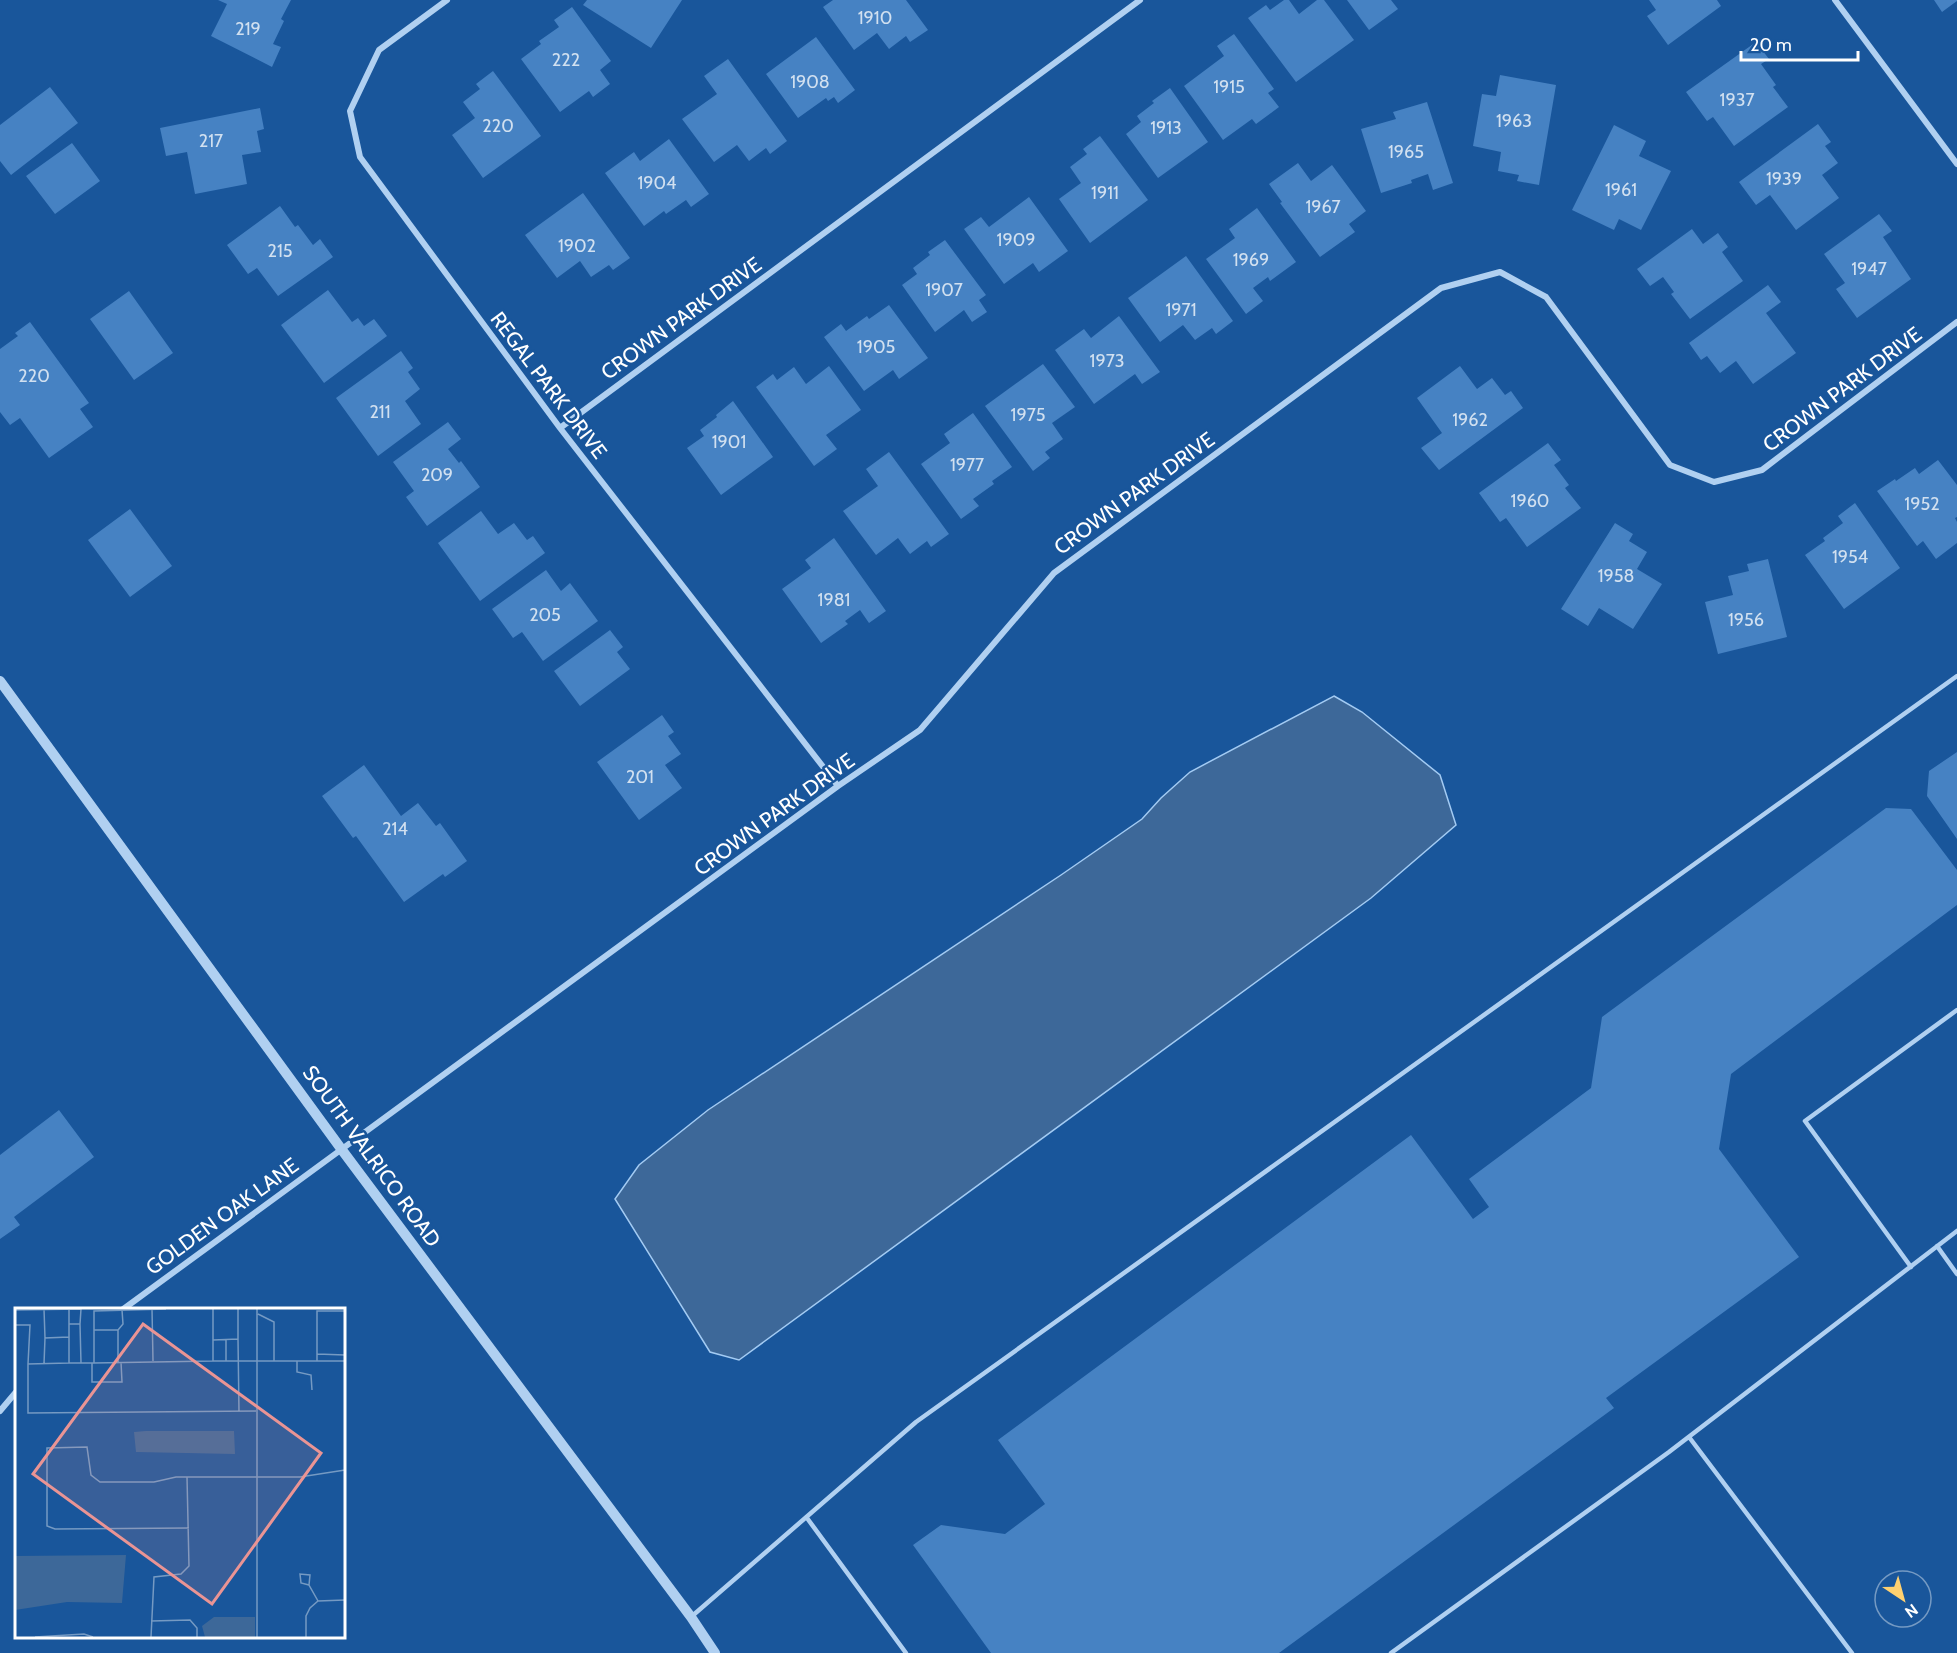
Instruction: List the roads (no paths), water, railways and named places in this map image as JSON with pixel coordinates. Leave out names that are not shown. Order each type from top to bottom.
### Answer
[{"type":"street","name":"REGAL PARK DRIVE","points":[[447,0],[379,50],[350,111],[360,157],[560,428],[838,786]]},
{"type":"street","name":"CROWN PARK DRIVE","points":[[560,428],[1140,0]]},
{"type":"street","points":[[1835,0],[1957,164]]},
{"type":"street","name":"CROWN PARK DRIVE","points":[[342,1150],[838,786],[920,730],[1053,573],[1441,288],[1500,272],[1546,297],[1670,465],[1714,482],[1762,470],[1957,322]]},
{"type":"street","name":"SOUTH VALRICO ROAD","points":[[0,681],[342,1150],[691,1617],[715,1653]]},
{"type":"street","name":"GOLDEN OAK LANE","points":[[125,1308],[342,1150]]},
{"type":"street","points":[[0,1411],[15,1393]]},
{"type":"lane","points":[[691,1617],[916,1422],[1957,676]]},
{"type":"lane","points":[[1911,1267],[1804,1121],[1957,1010]]},
{"type":"lane","points":[[1391,1653],[1689,1437],[1957,1231]]},
{"type":"lane","points":[[1937,1246],[1957,1274]]},
{"type":"lane","points":[[1689,1437],[1852,1653]]},
{"type":"lane","points":[[807,1518],[906,1653]]},
{"type":"water","points":[[1334,696],[1362,712],[1440,775],[1456,825],[1371,898],[739,1360],[710,1352],[615,1199],[639,1165],[708,1110],[1142,819],[1190,772]]}]
